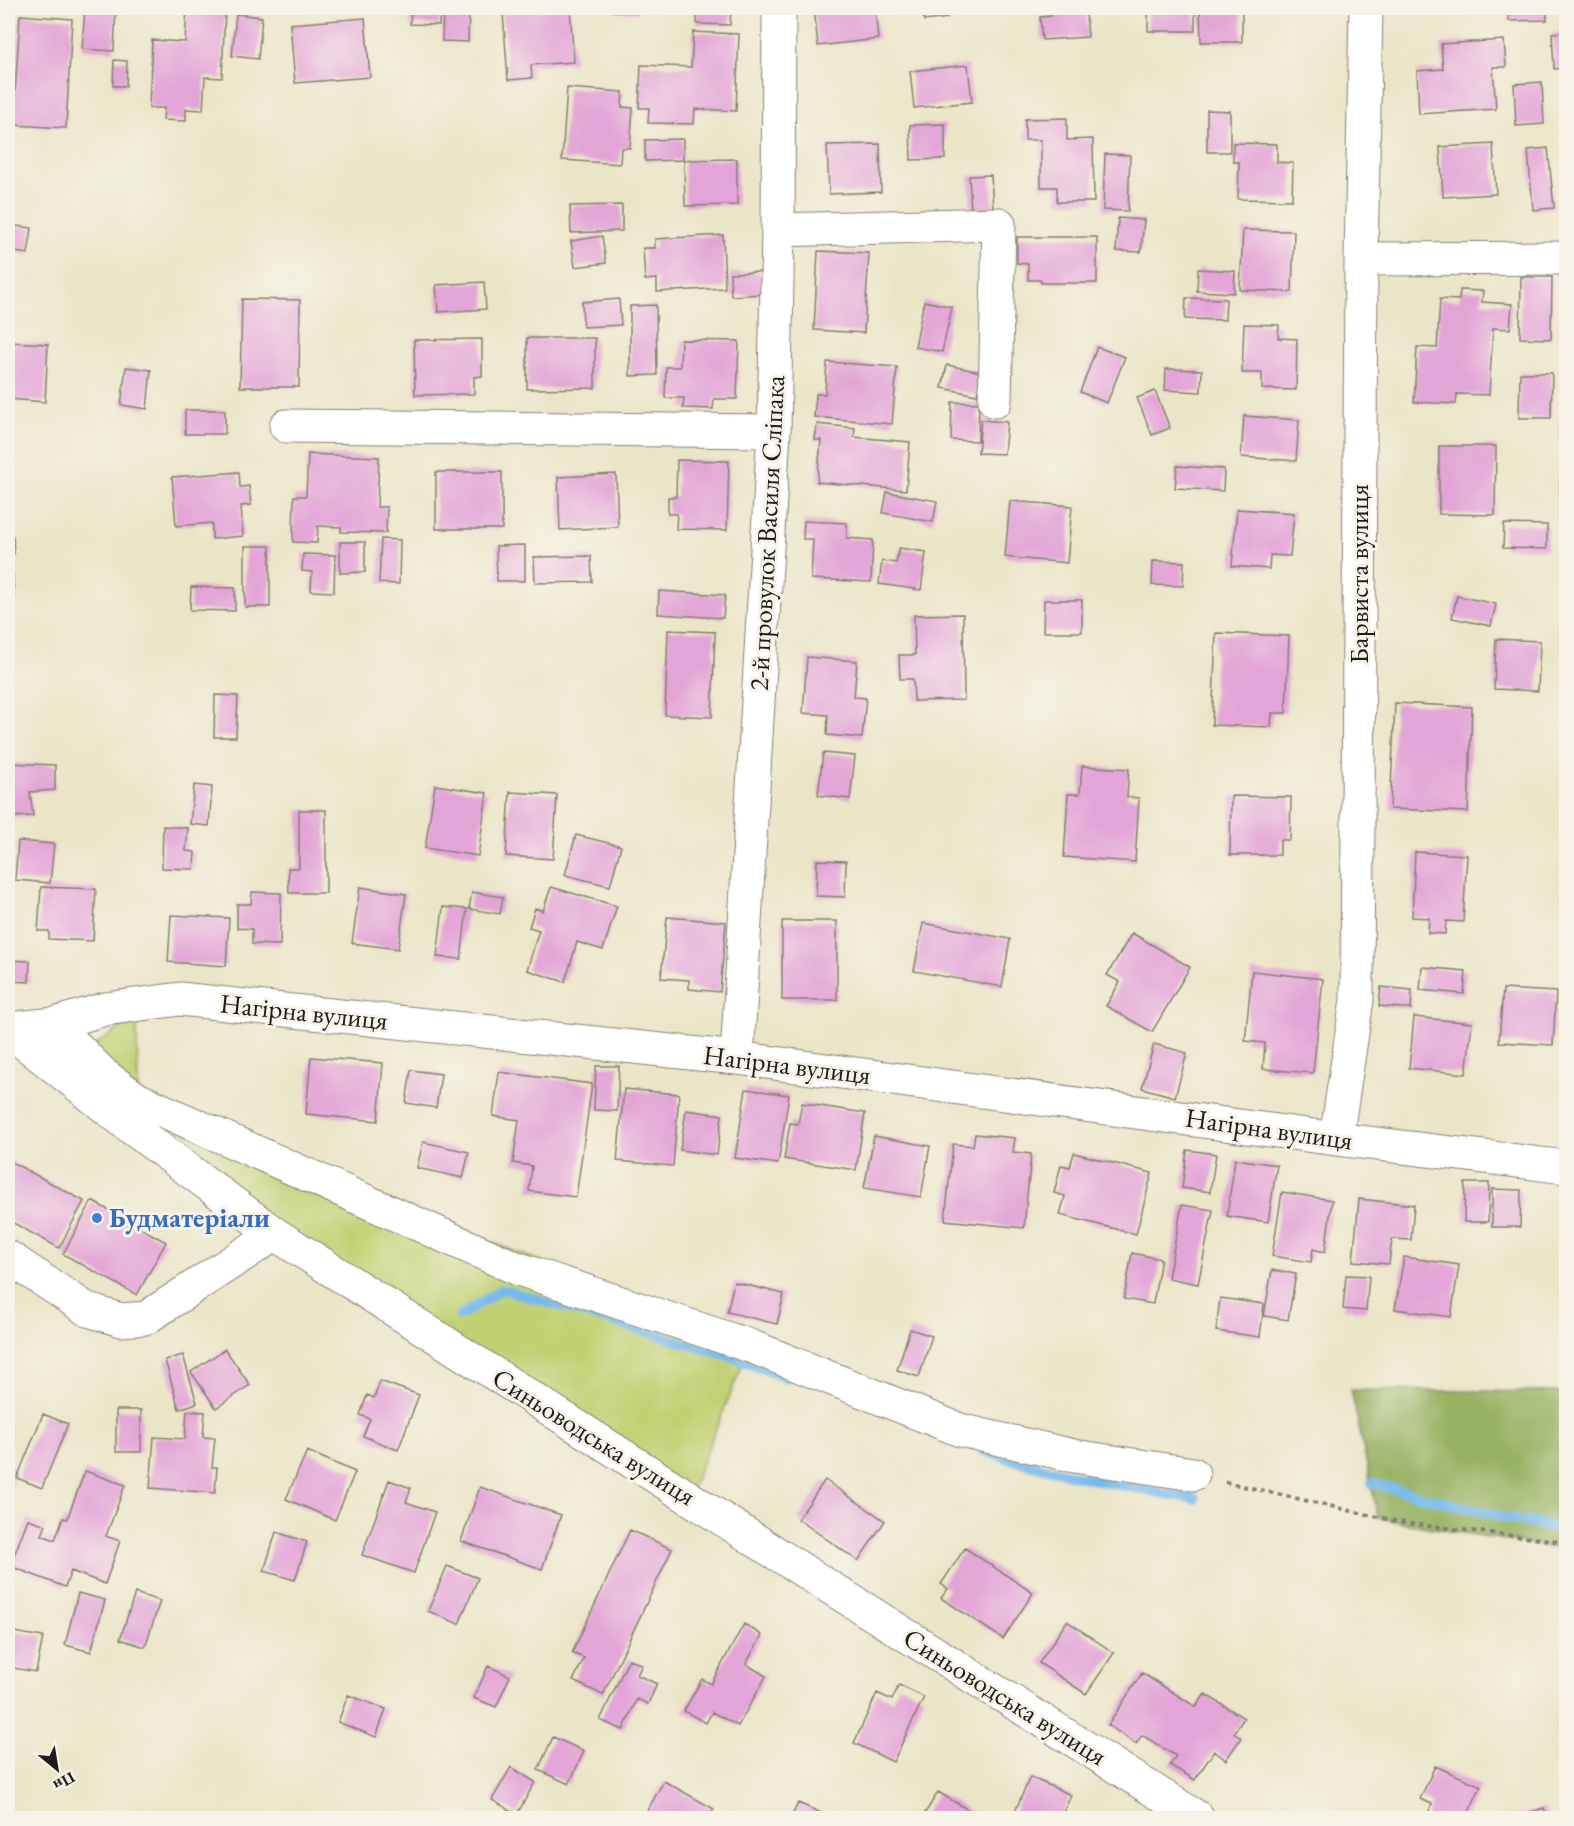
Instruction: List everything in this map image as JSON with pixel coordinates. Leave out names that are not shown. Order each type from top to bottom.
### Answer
[{"type":"street","name":"2-й провулок Василя Сліпака","points":[[737,1058],[774,431],[779,8]]},
{"type":"street","name":"Барвиста вулиця","points":[[1336,1138],[1357,1000],[1361,260],[1366,8]]},
{"type":"street","points":[[778,230],[999,224],[995,401]]},
{"type":"street","points":[[1361,260],[1566,258]]},
{"type":"street","points":[[286,426],[774,431]]},
{"type":"street","name":"Нагірна вулиця","points":[[8,1030],[54,1024],[105,1009],[180,999],[737,1058],[1566,1167]]},
{"type":"street","points":[[54,1024],[104,1075],[137,1100],[516,1268],[750,1346],[960,1430],[1074,1456],[1193,1474]]},
{"type":"street","name":"Синьоводська вулиця","points":[[8,1030],[133,1129],[275,1234],[807,1573],[1198,1818]]},
{"type":"street","points":[[8,1257],[88,1310],[121,1320],[146,1318],[275,1234]]},
{"type":"path","points":[[1193,1474],[1404,1523],[1566,1542]]},
{"type":"green space","points":[[137,1016],[138,1100],[750,1346],[688,1497],[275,1234],[80,1056]]},
{"type":"green space","points":[[1351,1390],[1566,1392],[1566,1550],[1378,1517]]},
{"type":"building","points":[[85,8],[116,8],[114,51],[82,49]]},
{"type":"building","points":[[187,8],[225,10],[222,78],[205,77],[203,110],[186,109],[186,121],[163,120],[164,108],[149,108],[152,40],[185,42]]},
{"type":"building","points":[[411,8],[440,8],[439,25],[410,24]]},
{"type":"building","points":[[443,8],[469,8],[468,42],[442,41]]},
{"type":"building","points":[[570,8],[574,62],[531,65],[532,78],[508,80],[503,13]]},
{"type":"building","points":[[615,8],[638,8],[638,13],[614,11]]},
{"type":"building","points":[[697,8],[731,8],[730,25],[697,24]]},
{"type":"building","points":[[875,8],[878,39],[818,46],[814,9]]},
{"type":"building","points":[[922,8],[946,8],[947,18],[924,21]]},
{"type":"building","points":[[1050,8],[1071,8],[1072,15],[1086,14],[1088,37],[1042,40],[1040,17],[1051,16]]},
{"type":"building","points":[[1148,8],[1195,8],[1195,31],[1148,31]]},
{"type":"building","points":[[1200,8],[1242,8],[1242,42],[1201,42]]},
{"type":"building","points":[[1508,8],[1547,8],[1547,20],[1509,21]]},
{"type":"building","points":[[236,14],[262,17],[258,59],[232,56]]},
{"type":"building","points":[[20,15],[72,19],[66,128],[13,125]]},
{"type":"building","points":[[365,18],[370,77],[295,83],[290,24]]},
{"type":"building","points":[[693,32],[739,34],[736,111],[695,109],[694,124],[648,123],[649,108],[639,108],[641,65],[691,67]]},
{"type":"building","points":[[1566,32],[1566,68],[1554,69],[1552,33]]},
{"type":"building","points":[[1504,40],[1506,67],[1493,67],[1496,109],[1419,114],[1417,71],[1443,69],[1441,44]]},
{"type":"building","points":[[114,60],[127,61],[126,86],[113,86]]},
{"type":"building","points":[[968,65],[972,102],[914,108],[910,71]]},
{"type":"building","points":[[1542,82],[1544,124],[1516,126],[1514,84]]},
{"type":"building","points":[[567,88],[623,92],[622,107],[633,108],[630,148],[621,148],[620,164],[562,160]]},
{"type":"building","points":[[1207,110],[1230,111],[1230,152],[1207,152]]},
{"type":"building","points":[[1067,118],[1067,140],[1093,139],[1094,202],[1057,202],[1057,187],[1041,187],[1041,140],[1025,140],[1025,119]]},
{"type":"building","points":[[945,124],[945,159],[911,160],[910,125]]},
{"type":"building","points":[[683,139],[683,160],[645,161],[645,140]]},
{"type":"building","points":[[1233,143],[1277,144],[1277,162],[1293,163],[1292,200],[1238,199],[1239,162],[1233,162]]},
{"type":"building","points":[[880,144],[881,192],[829,194],[827,145]]},
{"type":"building","points":[[1493,144],[1496,194],[1443,197],[1440,147]]},
{"type":"building","points":[[1548,148],[1554,208],[1533,210],[1528,150]]},
{"type":"building","points":[[1105,154],[1130,155],[1128,211],[1103,210]]},
{"type":"building","points":[[737,159],[737,205],[685,206],[684,160]]},
{"type":"building","points":[[991,175],[993,210],[971,212],[969,176]]},
{"type":"building","points":[[622,205],[622,231],[571,233],[570,206]]},
{"type":"building","points":[[1118,218],[1144,220],[1141,252],[1116,251]]},
{"type":"building","points":[[8,225],[32,228],[28,254],[8,251]]},
{"type":"building","points":[[1243,230],[1294,231],[1292,292],[1240,290]]},
{"type":"building","points":[[723,235],[725,288],[657,292],[657,279],[645,280],[643,248],[655,248],[655,239]]},
{"type":"building","points":[[602,236],[606,263],[575,267],[571,241]]},
{"type":"building","points":[[1017,237],[1097,237],[1097,283],[1041,283],[1041,280],[1028,280],[1028,264],[1017,263]]},
{"type":"building","points":[[818,251],[869,253],[864,333],[814,330]]},
{"type":"building","points":[[1198,269],[1235,271],[1234,293],[1197,291]]},
{"type":"building","points":[[761,272],[762,294],[731,296],[730,273]]},
{"type":"building","points":[[1521,277],[1552,277],[1551,339],[1520,338]]},
{"type":"building","points":[[484,282],[486,309],[438,312],[436,285]]},
{"type":"building","points":[[1460,290],[1483,291],[1482,302],[1512,304],[1510,329],[1493,328],[1489,395],[1457,394],[1456,404],[1414,402],[1417,347],[1437,348],[1440,299],[1459,300]]},
{"type":"building","points":[[1186,298],[1226,299],[1225,320],[1185,319]]},
{"type":"building","points":[[242,299],[300,300],[299,387],[240,387]]},
{"type":"building","points":[[619,299],[621,325],[583,327],[582,302]]},
{"type":"building","points":[[924,301],[952,307],[942,352],[915,347]]},
{"type":"building","points":[[656,305],[657,375],[630,376],[630,306]]},
{"type":"building","points":[[1244,324],[1279,325],[1278,338],[1297,339],[1296,390],[1262,389],[1262,373],[1242,373]]},
{"type":"building","points":[[527,338],[595,338],[595,388],[527,389]]},
{"type":"building","points":[[482,339],[482,376],[474,377],[474,394],[415,395],[414,340]]},
{"type":"building","points":[[681,340],[739,341],[737,399],[714,399],[713,409],[683,408],[684,398],[665,398],[666,367],[680,367]]},
{"type":"building","points":[[8,342],[48,344],[45,402],[8,399]]},
{"type":"building","points":[[1097,347],[1125,357],[1107,403],[1080,392]]},
{"type":"building","points":[[827,362],[897,367],[892,424],[814,417],[816,394],[825,394]]},
{"type":"building","points":[[947,365],[981,372],[977,395],[942,388]]},
{"type":"building","points":[[126,367],[151,370],[147,409],[121,405]]},
{"type":"building","points":[[1166,369],[1202,370],[1201,392],[1165,390]]},
{"type":"building","points":[[1520,373],[1552,373],[1551,418],[1519,418]]},
{"type":"building","points":[[1155,391],[1170,428],[1152,435],[1137,398]]},
{"type":"building","points":[[952,402],[979,403],[978,441],[951,440]]},
{"type":"building","points":[[185,410],[225,410],[225,434],[185,434]]},
{"type":"building","points":[[1244,416],[1299,420],[1296,461],[1241,457]]},
{"type":"building","points":[[981,420],[1007,422],[1004,454],[978,453]]},
{"type":"building","points":[[1560,420],[1566,420],[1566,442],[1560,442]]},
{"type":"building","points":[[817,424],[855,428],[854,437],[910,442],[906,490],[817,482],[821,440],[815,440]]},
{"type":"building","points":[[1439,446],[1496,446],[1495,515],[1439,514]]},
{"type":"building","points":[[308,454],[379,457],[377,507],[387,507],[386,533],[341,532],[341,527],[318,526],[317,543],[293,542],[294,496],[306,496]]},
{"type":"building","points":[[1561,459],[1566,459],[1566,525],[1559,524]]},
{"type":"building","points":[[677,460],[729,461],[727,530],[676,529],[677,514],[668,514],[668,497],[676,497]]},
{"type":"building","points":[[1177,466],[1224,469],[1223,491],[1175,488]]},
{"type":"building","points":[[239,472],[240,487],[249,486],[251,505],[241,506],[243,536],[212,539],[212,523],[176,526],[172,477]]},
{"type":"building","points":[[436,472],[502,472],[502,529],[436,529]]},
{"type":"building","points":[[616,474],[618,527],[560,530],[558,477]]},
{"type":"building","points":[[887,492],[937,501],[933,522],[883,513]]},
{"type":"building","points":[[1010,501],[1072,506],[1067,563],[1005,557]]},
{"type":"building","points":[[1237,509],[1294,513],[1290,556],[1270,555],[1269,569],[1232,566]]},
{"type":"building","points":[[804,521],[847,523],[847,538],[873,540],[871,582],[811,579],[813,539],[803,539]]},
{"type":"building","points":[[1504,524],[1547,525],[1547,549],[1503,548]]},
{"type":"building","points":[[8,536],[13,536],[14,554],[8,555]]},
{"type":"building","points":[[381,539],[400,540],[399,584],[379,583]]},
{"type":"building","points":[[340,542],[365,542],[365,572],[340,573]]},
{"type":"building","points":[[525,545],[525,581],[497,581],[496,546]]},
{"type":"building","points":[[245,546],[270,546],[270,607],[245,607]]},
{"type":"building","points":[[899,548],[926,552],[921,590],[879,584],[882,561],[896,563]]},
{"type":"building","points":[[303,554],[335,555],[334,592],[311,591],[312,572],[302,571]]},
{"type":"building","points":[[591,556],[592,582],[535,583],[534,557]]},
{"type":"building","points":[[1153,561],[1184,562],[1183,586],[1152,585]]},
{"type":"building","points":[[13,574],[14,601],[8,601],[8,575]]},
{"type":"building","points":[[191,587],[235,588],[235,611],[190,610]]},
{"type":"building","points":[[659,591],[725,595],[723,618],[658,614]]},
{"type":"building","points":[[1457,596],[1496,604],[1491,626],[1452,618]]},
{"type":"building","points":[[1044,600],[1082,600],[1082,632],[1043,632]]},
{"type":"building","points":[[963,614],[964,700],[914,701],[913,679],[900,679],[899,655],[915,655],[914,615]]},
{"type":"building","points":[[1566,626],[1566,670],[1565,670],[1560,627]]},
{"type":"building","points":[[668,630],[715,632],[712,717],[665,715]]},
{"type":"building","points":[[1216,633],[1289,636],[1286,713],[1272,713],[1271,727],[1212,725]]},
{"type":"building","points":[[1496,639],[1540,641],[1538,691],[1494,689]]},
{"type":"building","points":[[807,657],[857,661],[854,697],[866,698],[862,738],[827,735],[828,715],[803,713]]},
{"type":"building","points":[[215,695],[238,696],[236,737],[214,737]]},
{"type":"building","points":[[1395,703],[1472,707],[1468,812],[1390,809]]},
{"type":"building","points":[[823,753],[855,756],[850,799],[818,795]]},
{"type":"building","points":[[8,763],[55,765],[55,790],[30,792],[33,816],[8,817]]},
{"type":"building","points":[[1082,766],[1129,769],[1127,797],[1139,798],[1135,862],[1064,857],[1068,794],[1080,794]]},
{"type":"building","points":[[194,785],[212,787],[209,826],[190,824]]},
{"type":"building","points":[[435,785],[487,793],[478,856],[425,848]]},
{"type":"building","points":[[510,792],[557,795],[553,859],[506,856]]},
{"type":"building","points":[[1231,796],[1291,797],[1290,840],[1280,840],[1280,855],[1230,855]]},
{"type":"building","points":[[299,810],[326,810],[326,893],[289,893],[288,868],[299,868]]},
{"type":"building","points":[[163,826],[188,828],[186,851],[195,852],[194,869],[162,868]]},
{"type":"building","points":[[576,835],[621,846],[610,886],[565,875]]},
{"type":"building","points":[[18,841],[54,844],[50,883],[15,880]]},
{"type":"building","points":[[1415,852],[1467,855],[1463,922],[1446,921],[1445,934],[1428,933],[1429,918],[1412,917]]},
{"type":"building","points":[[817,860],[846,861],[845,897],[816,896]]},
{"type":"building","points":[[41,887],[96,889],[93,941],[49,939],[49,931],[38,931]]},
{"type":"building","points":[[360,887],[406,894],[398,949],[352,943]]},
{"type":"building","points":[[551,887],[617,906],[603,950],[577,942],[565,982],[527,970],[539,930],[529,927],[535,908],[543,911]]},
{"type":"building","points":[[252,892],[281,893],[280,945],[252,944],[252,929],[237,928],[237,904],[251,904]]},
{"type":"building","points":[[472,892],[503,897],[500,914],[469,909]]},
{"type":"building","points":[[443,907],[467,909],[461,959],[437,957]]},
{"type":"building","points":[[171,915],[229,918],[226,966],[168,962]]},
{"type":"building","points":[[667,917],[726,922],[720,992],[689,989],[689,980],[661,978]]},
{"type":"building","points":[[782,921],[837,921],[837,1000],[782,1000]]},
{"type":"building","points":[[923,923],[1010,939],[1002,987],[914,971]]},
{"type":"building","points":[[1132,933],[1190,967],[1152,1032],[1106,1006],[1120,982],[1107,975]]},
{"type":"building","points":[[8,960],[30,961],[29,982],[8,981]]},
{"type":"building","points":[[1422,967],[1466,971],[1464,994],[1420,990]]},
{"type":"building","points":[[1252,971],[1323,979],[1313,1073],[1263,1069],[1265,1043],[1245,1041]]},
{"type":"building","points":[[1381,987],[1412,990],[1411,1009],[1379,1006]]},
{"type":"building","points":[[1503,989],[1556,992],[1553,1045],[1499,1042]]},
{"type":"building","points":[[1414,1017],[1472,1023],[1466,1074],[1409,1068]]},
{"type":"building","points":[[1154,1044],[1187,1053],[1175,1097],[1142,1088]]},
{"type":"building","points":[[311,1057],[383,1063],[378,1121],[306,1114]]},
{"type":"building","points":[[596,1066],[619,1066],[617,1111],[594,1110]]},
{"type":"building","points":[[411,1070],[441,1074],[436,1108],[406,1103]]},
{"type":"building","points":[[499,1072],[592,1084],[576,1197],[529,1191],[532,1166],[513,1163],[519,1120],[493,1116]]},
{"type":"building","points":[[624,1089],[679,1094],[673,1166],[617,1161]]},
{"type":"building","points":[[746,1089],[789,1095],[778,1164],[735,1158]]},
{"type":"building","points":[[802,1103],[865,1113],[856,1170],[784,1159],[790,1123],[798,1124]]},
{"type":"building","points":[[686,1110],[722,1115],[717,1155],[680,1150]]},
{"type":"building","points":[[975,1134],[1015,1138],[1013,1152],[1031,1154],[1024,1228],[945,1220],[953,1144],[973,1146]]},
{"type":"building","points":[[874,1136],[930,1146],[921,1197],[864,1188]]},
{"type":"building","points":[[423,1142],[469,1152],[463,1178],[417,1168]]},
{"type":"building","points":[[1187,1150],[1216,1154],[1210,1192],[1182,1188]]},
{"type":"building","points":[[1074,1153],[1152,1173],[1136,1234],[1060,1215],[1065,1196],[1054,1193],[1061,1165],[1070,1167]]},
{"type":"building","points":[[1235,1159],[1277,1165],[1268,1222],[1227,1216]]},
{"type":"building","points":[[8,1160],[84,1201],[59,1248],[8,1220]]},
{"type":"building","points":[[1465,1183],[1489,1183],[1488,1222],[1464,1222]]},
{"type":"building","points":[[1492,1189],[1521,1190],[1520,1227],[1492,1227]]},
{"type":"building","points":[[1282,1192],[1332,1200],[1325,1252],[1313,1249],[1311,1262],[1272,1256]]},
{"type":"building","points":[[1359,1199],[1414,1205],[1411,1240],[1392,1239],[1389,1264],[1353,1261]]},
{"type":"building","points":[[92,1201],[166,1242],[137,1295],[63,1254]]},
{"type":"building","points":[[1182,1205],[1213,1210],[1198,1284],[1168,1278]]},
{"type":"building","points":[[1132,1253],[1161,1259],[1153,1304],[1124,1299]]},
{"type":"building","points":[[1404,1257],[1459,1265],[1451,1317],[1395,1309]]},
{"type":"building","points":[[1272,1270],[1296,1274],[1288,1320],[1264,1316]]},
{"type":"building","points":[[1346,1275],[1369,1276],[1366,1311],[1343,1309]]},
{"type":"building","points":[[734,1282],[784,1294],[777,1324],[727,1312]]},
{"type":"building","points":[[1220,1298],[1264,1304],[1260,1337],[1216,1331]]},
{"type":"building","points":[[910,1329],[932,1336],[919,1377],[897,1370]]},
{"type":"building","points":[[225,1349],[250,1385],[216,1408],[191,1372]]},
{"type":"building","points":[[183,1355],[197,1403],[179,1409],[165,1360]]},
{"type":"building","points":[[380,1381],[419,1395],[398,1450],[363,1436],[370,1419],[360,1415],[367,1395],[374,1398]]},
{"type":"building","points":[[116,1410],[141,1410],[141,1452],[116,1452]]},
{"type":"building","points":[[187,1411],[205,1412],[203,1437],[215,1438],[212,1467],[217,1467],[215,1493],[150,1488],[154,1437],[185,1439]]},
{"type":"building","points":[[43,1414],[68,1424],[42,1488],[17,1478]]},
{"type":"building","points":[[307,1451],[355,1472],[335,1520],[286,1499]]},
{"type":"building","points":[[8,1467],[15,1469],[9,1500],[8,1500]]},
{"type":"building","points":[[85,1471],[125,1485],[106,1536],[120,1541],[105,1584],[71,1571],[65,1587],[10,1566],[28,1519],[46,1525],[42,1535],[55,1540],[63,1518],[67,1519]]},
{"type":"building","points":[[389,1480],[411,1488],[406,1502],[435,1512],[414,1573],[362,1555]]},
{"type":"building","points":[[825,1480],[885,1521],[858,1561],[798,1519]]},
{"type":"building","points":[[480,1487],[561,1515],[542,1569],[461,1541]]},
{"type":"building","points":[[630,1530],[672,1549],[603,1695],[573,1681],[584,1658],[572,1653]]},
{"type":"building","points":[[276,1532],[307,1542],[295,1580],[264,1571]]},
{"type":"building","points":[[965,1548],[1033,1593],[1003,1639],[941,1598],[948,1589],[941,1584]]},
{"type":"building","points":[[447,1566],[478,1578],[459,1624],[428,1611]]},
{"type":"building","points":[[78,1593],[105,1600],[91,1652],[65,1645]]},
{"type":"building","points":[[135,1593],[160,1601],[145,1647],[120,1639]]},
{"type":"building","points":[[1067,1621],[1114,1653],[1086,1694],[1039,1663]]},
{"type":"building","points":[[744,1624],[762,1635],[746,1664],[766,1676],[738,1726],[712,1712],[706,1723],[684,1711],[702,1679],[711,1684]]},
{"type":"building","points":[[8,1631],[43,1637],[36,1672],[8,1667]]},
{"type":"building","points":[[629,1659],[642,1665],[637,1675],[657,1684],[648,1704],[637,1699],[623,1730],[600,1720]]},
{"type":"building","points":[[488,1666],[510,1676],[496,1707],[474,1698]]},
{"type":"building","points":[[1142,1673],[1196,1707],[1205,1694],[1244,1718],[1234,1733],[1241,1738],[1226,1760],[1214,1751],[1195,1780],[1170,1765],[1176,1756],[1142,1735],[1136,1744],[1108,1725]]},
{"type":"building","points":[[899,1685],[924,1697],[893,1762],[854,1743],[877,1693],[892,1700]]},
{"type":"building","points":[[348,1695],[386,1709],[376,1737],[338,1722]]},
{"type":"building","points":[[553,1737],[584,1751],[569,1784],[538,1770]]},
{"type":"building","points":[[1435,1766],[1481,1786],[1466,1818],[1426,1818],[1432,1804],[1420,1799]]},
{"type":"building","points":[[511,1767],[535,1782],[517,1814],[492,1800]]},
{"type":"building","points":[[1030,1777],[1071,1795],[1061,1818],[1012,1818]]},
{"type":"building","points":[[664,1781],[714,1809],[710,1816],[714,1818],[643,1818]]},
{"type":"building","points":[[938,1792],[982,1818],[922,1818]]},
{"type":"building","points":[[798,1803],[833,1818],[791,1818]]},
{"type":"building","points":[[1544,1808],[1548,1818],[1512,1818]]},
{"type":"waterway","points":[[460,1316],[502,1289],[735,1358],[786,1378]]},
{"type":"waterway","points":[[983,1451],[1088,1479],[1195,1499]]},
{"type":"waterway","points":[[1372,1483],[1506,1518],[1566,1530]]},
{"type":"place","name":"Будматеріали","points":[[97,1218]]}]
